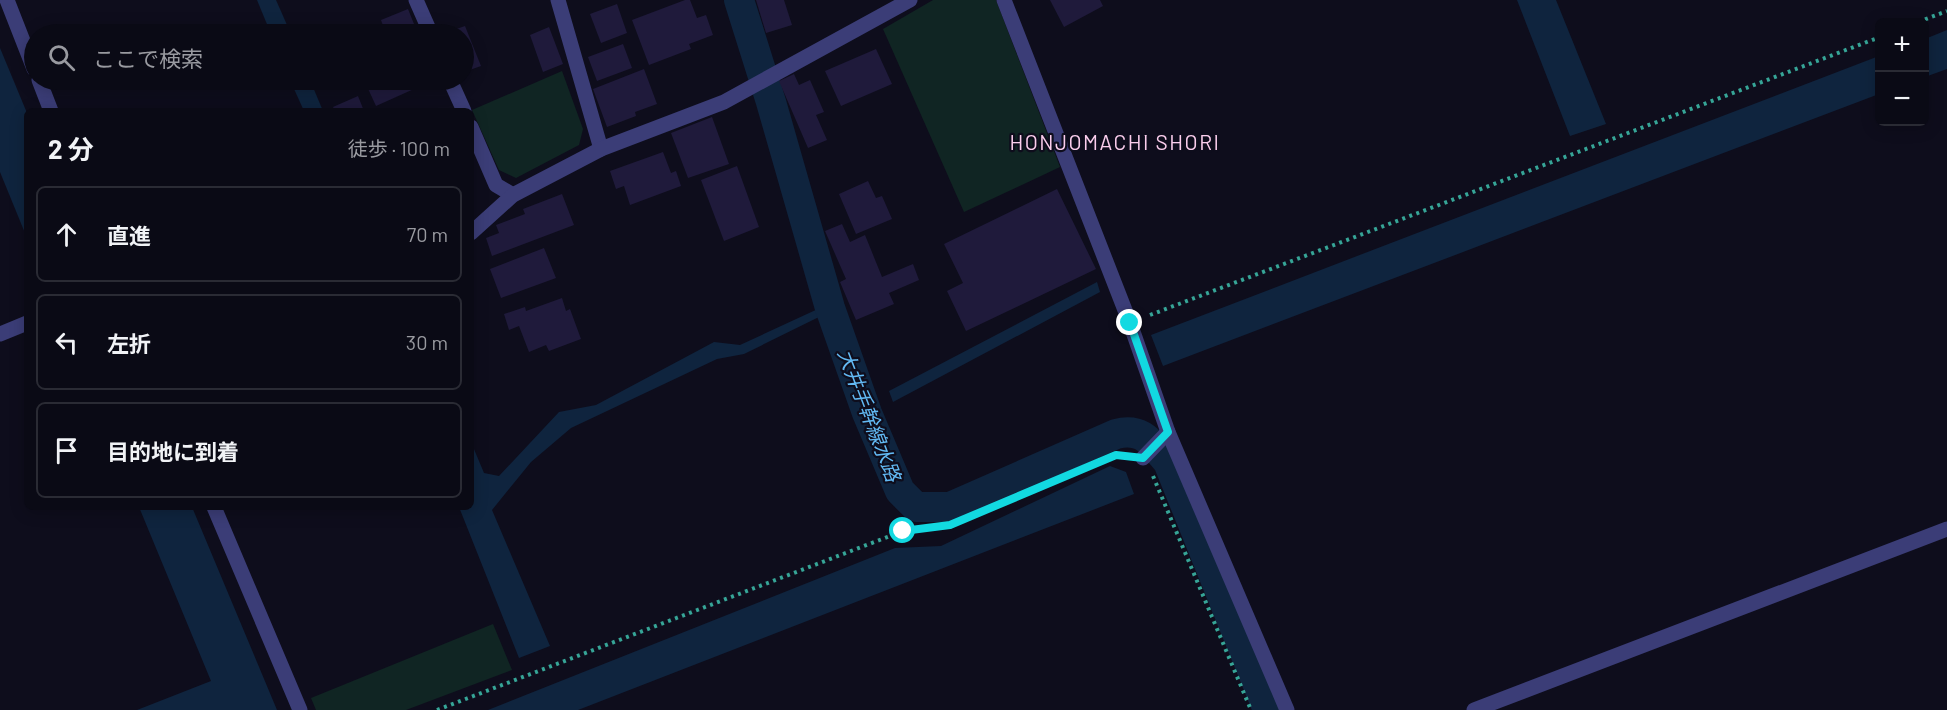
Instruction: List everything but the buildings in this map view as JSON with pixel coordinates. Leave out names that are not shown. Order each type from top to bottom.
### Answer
[{"type":"street","points":[[8,0],[24,42]]},
{"type":"street","points":[[416,0],[426,24]]},
{"type":"street","points":[[558,0],[601,149]]},
{"type":"street","points":[[474,229],[513,195],[601,149],[724,102],[910,0]]},
{"type":"street","points":[[1004,0],[1130,323],[1168,432],[1287,710]]},
{"type":"street","points":[[43,90],[50,108]]},
{"type":"street","points":[[455,90],[463,108]]},
{"type":"street","points":[[474,135],[496,185],[513,195]]},
{"type":"street","points":[[0,334],[24,324]]},
{"type":"street","points":[[1143,458],[1168,432]]},
{"type":"street","points":[[215,510],[300,710]]},
{"type":"street","points":[[1474,710],[1947,529]]},
{"type":"path","points":[[1929,18],[1947,11]]},
{"type":"path","points":[[1130,323],[1875,39]]},
{"type":"path","points":[[437,710],[903,531],[950,525],[1116,455],[1143,458],[1251,710]]},
{"type":"green space","points":[[933,0],[996,0],[1060,167],[964,212],[883,29]]},
{"type":"green space","points":[[562,71],[583,129],[579,145],[516,178],[499,170],[474,114],[474,109]]},
{"type":"green space","points":[[493,624],[512,670],[406,710],[316,710],[311,698]]},
{"type":"water","points":[[257,0],[276,0],[287,24],[267,24]]},
{"type":"water","points":[[1517,0],[1556,0],[1606,124],[1570,136]]},
{"type":"water","points":[[1947,30],[1947,69],[1929,76],[1929,72],[1929,37]]},
{"type":"water","points":[[0,48],[25,108],[24,231],[0,172]]},
{"type":"water","points":[[1875,58],[1875,96],[1163,366],[1151,335]]},
{"type":"water","points":[[295,90],[314,90],[322,108],[303,108]]},
{"type":"water","points":[[1097,282],[1100,292],[893,402],[889,391]]},
{"type":"water","points":[[820,308],[823,315],[744,354],[717,359],[571,428],[531,462],[492,510],[550,646],[519,658],[460,510],[474,510],[474,449],[484,473],[499,476],[559,412],[596,405],[714,342],[740,345]]},
{"type":"water","points":[[1110,466],[1126,472],[1134,494],[578,710],[488,710],[895,548],[941,546]]},
{"type":"water","points":[[140,510],[193,510],[277,710],[137,710],[211,681]]},
{"type":"waterway","name":"大井手幹線水路","points":[[739,0],[830,308],[867,413],[900,491],[916,507],[950,507],[1116,434],[1133,433],[1146,438],[1168,462],[1268,710]]},
{"type":"district","name":"HONJOMACHI SHORI","points":[[1115,141]]},
{"type":"route","points":[[903,531],[950,525],[1116,455],[1143,458],[1168,432],[1130,323]]}]
